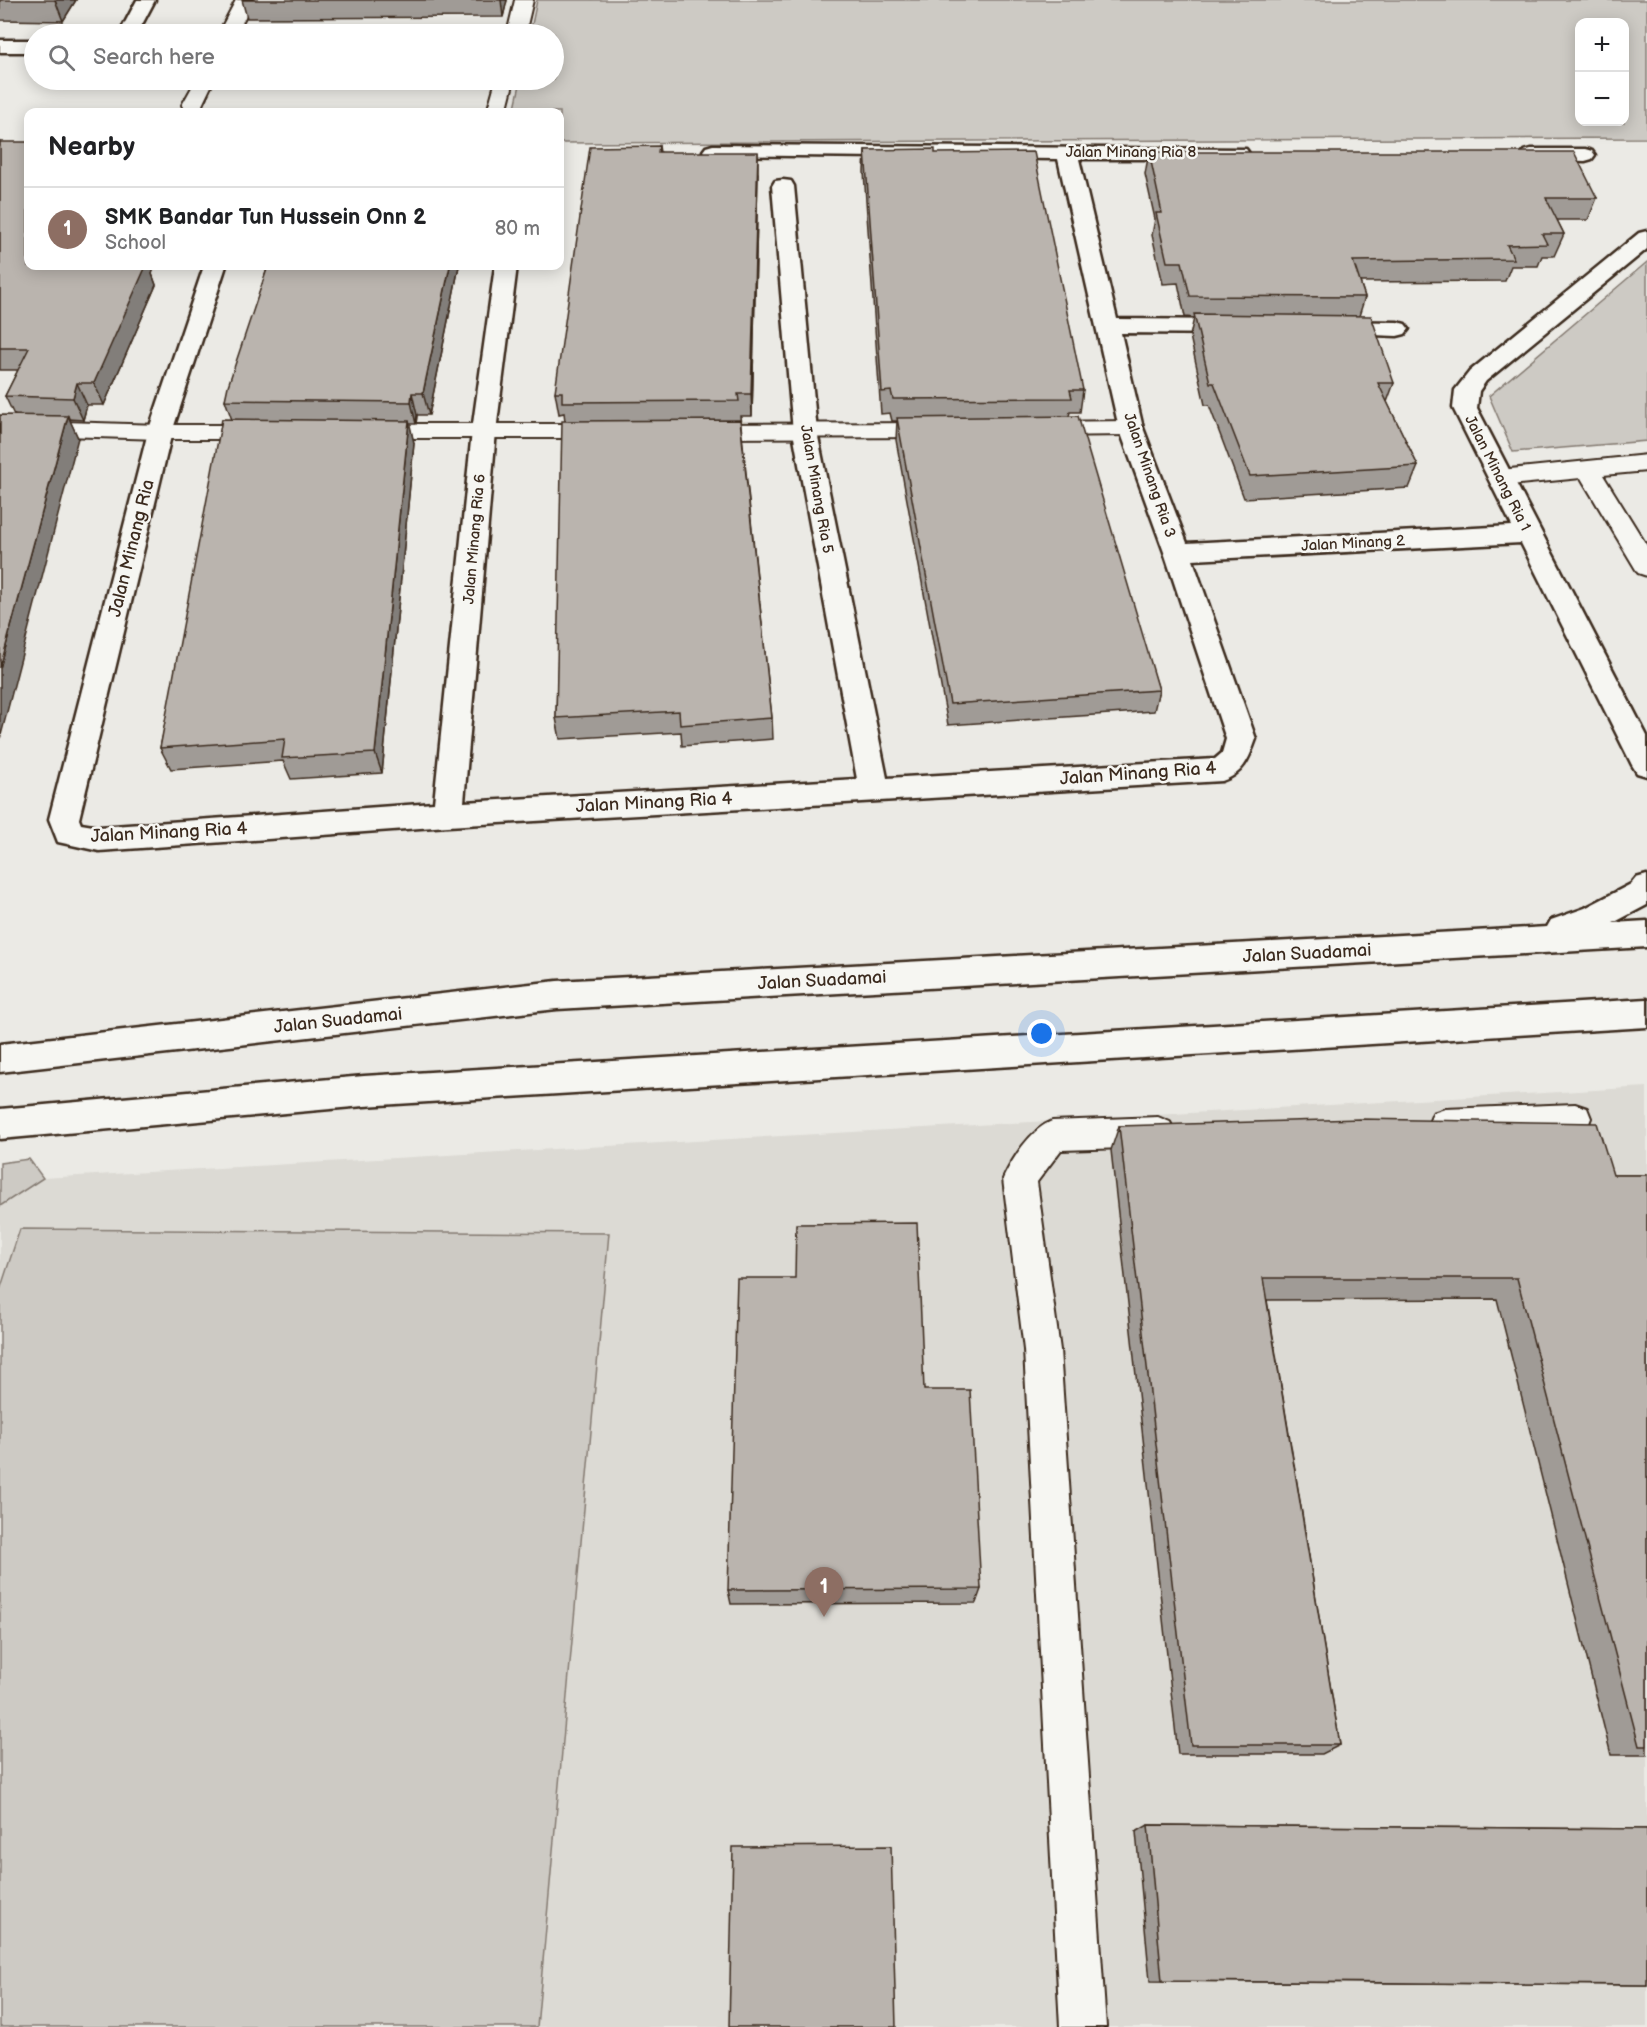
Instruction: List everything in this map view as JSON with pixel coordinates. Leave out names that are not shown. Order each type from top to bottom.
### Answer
[{"type":"street","points":[[133,24],[146,0]]},
{"type":"street","points":[[0,46],[24,46]]},
{"type":"street","name":"Jalan Minang Ria 8","points":[[713,151],[1255,153]]},
{"type":"street","name":"Jalan Minang Ria 3","points":[[1067,152],[1131,428],[1177,552],[1241,739],[1235,758]]},
{"type":"street","points":[[1515,154],[1585,155]]},
{"type":"street","name":"Jalan Minang Ria 5","points":[[783,186],[805,432],[874,789]]},
{"type":"street","name":"Jalan Minang Ria 1","points":[[1647,238],[1478,376],[1467,390],[1465,408],[1647,765]]},
{"type":"street","name":"Jalan Minang Ria","points":[[69,834],[64,819],[160,432],[214,270]]},
{"type":"street","name":"Jalan Minang Ria 6","points":[[448,814],[484,431],[505,270]]},
{"type":"street","points":[[1107,326],[1258,327]]},
{"type":"street","points":[[1304,328],[1397,329]]},
{"type":"street","name":"Jalan Minang 2","points":[[1177,552],[1529,534]]},
{"type":"street","name":"Jalan Minang Ria 4","points":[[69,834],[99,839],[448,814],[1222,770],[1235,758]]},
{"type":"street","points":[[1530,940],[1596,917],[1642,893],[1647,887]]},
{"type":"street","name":"Jalan Suadamai","points":[[0,1058],[557,995],[1647,934]]},
{"type":"street","points":[[0,1124],[364,1090],[1647,1013]]},
{"type":"lane","points":[[233,24],[245,0]]},
{"type":"lane","points":[[518,24],[524,0]]},
{"type":"lane","points":[[193,108],[192,105],[200,90]]},
{"type":"lane","points":[[497,108],[502,90]]},
{"type":"lane","points":[[0,427],[160,432],[280,432]]},
{"type":"lane","points":[[1014,429],[1131,428]]},
{"type":"lane","points":[[674,431],[956,430]]},
{"type":"lane","points":[[352,431],[627,431]]},
{"type":"lane","points":[[1500,478],[1647,464]]},
{"type":"lane","points":[[1587,468],[1647,567]]},
{"type":"lane","points":[[1409,1124],[1575,1118]]},
{"type":"lane","points":[[1083,2027],[1042,1350],[1020,1179],[1052,1136],[1195,1131]]},
{"type":"shaded area","points":[[537,0],[1647,0],[1647,138],[564,143],[564,108],[515,108],[519,90],[564,90],[564,24],[532,24]]},
{"type":"shaded area","points":[[1647,262],[1647,441],[1513,452],[1489,396]]},
{"type":"shaded area","points":[[1647,1087],[1647,2027],[0,2027],[0,1206],[43,1178]]},
{"type":"shaded area","points":[[29,1159],[43,1178],[0,1206],[0,1163]]},
{"type":"shaded area","points":[[20,1229],[609,1233],[537,2027],[0,2027],[0,1290]]},
{"type":"building","points":[[0,142],[24,142],[24,270],[144,270],[94,383],[77,383],[73,398],[5,396],[29,348],[0,348]]},
{"type":"building","points":[[659,146],[658,152],[758,152],[751,394],[738,394],[739,401],[562,402],[562,392],[555,392],[590,147]]},
{"type":"building","points":[[935,149],[935,153],[1034,152],[1083,390],[1070,390],[1072,398],[893,399],[891,391],[882,392],[865,150]]},
{"type":"building","points":[[1149,152],[1574,152],[1597,198],[1546,198],[1564,234],[1542,234],[1547,244],[1507,245],[1514,259],[1353,261],[1365,297],[1190,296],[1182,262],[1167,262],[1156,213],[1162,213]]},
{"type":"building","points":[[267,270],[449,270],[423,393],[412,393],[411,402],[225,400]]},
{"type":"building","points":[[1194,314],[1371,316],[1394,383],[1378,383],[1418,466],[1250,476],[1214,383],[1210,383]]},
{"type":"building","points":[[0,415],[68,416],[0,668]]},
{"type":"building","points":[[1078,416],[1159,690],[950,704],[897,418]]},
{"type":"building","points":[[222,419],[409,421],[375,753],[282,758],[285,739],[160,748]]},
{"type":"building","points":[[740,420],[772,718],[680,725],[679,711],[556,718],[562,421]]},
{"type":"building","points":[[1360,1119],[1597,1123],[1613,1175],[1647,1175],[1647,1746],[1639,1746],[1517,1278],[1263,1278],[1340,1745],[1191,1745],[1119,1126]]},
{"type":"building","points":[[917,1223],[924,1390],[970,1390],[981,1589],[728,1590],[737,1278],[795,1278],[796,1224]]},
{"type":"building","points":[[1148,1825],[1647,1829],[1647,1985],[1162,1981]]},
{"type":"building","points":[[891,1846],[896,2027],[729,2027],[733,1847]]},
{"type":"place","name":"SMK Bandar Tun Hussein Onn 2","points":[[824,1617]]}]
